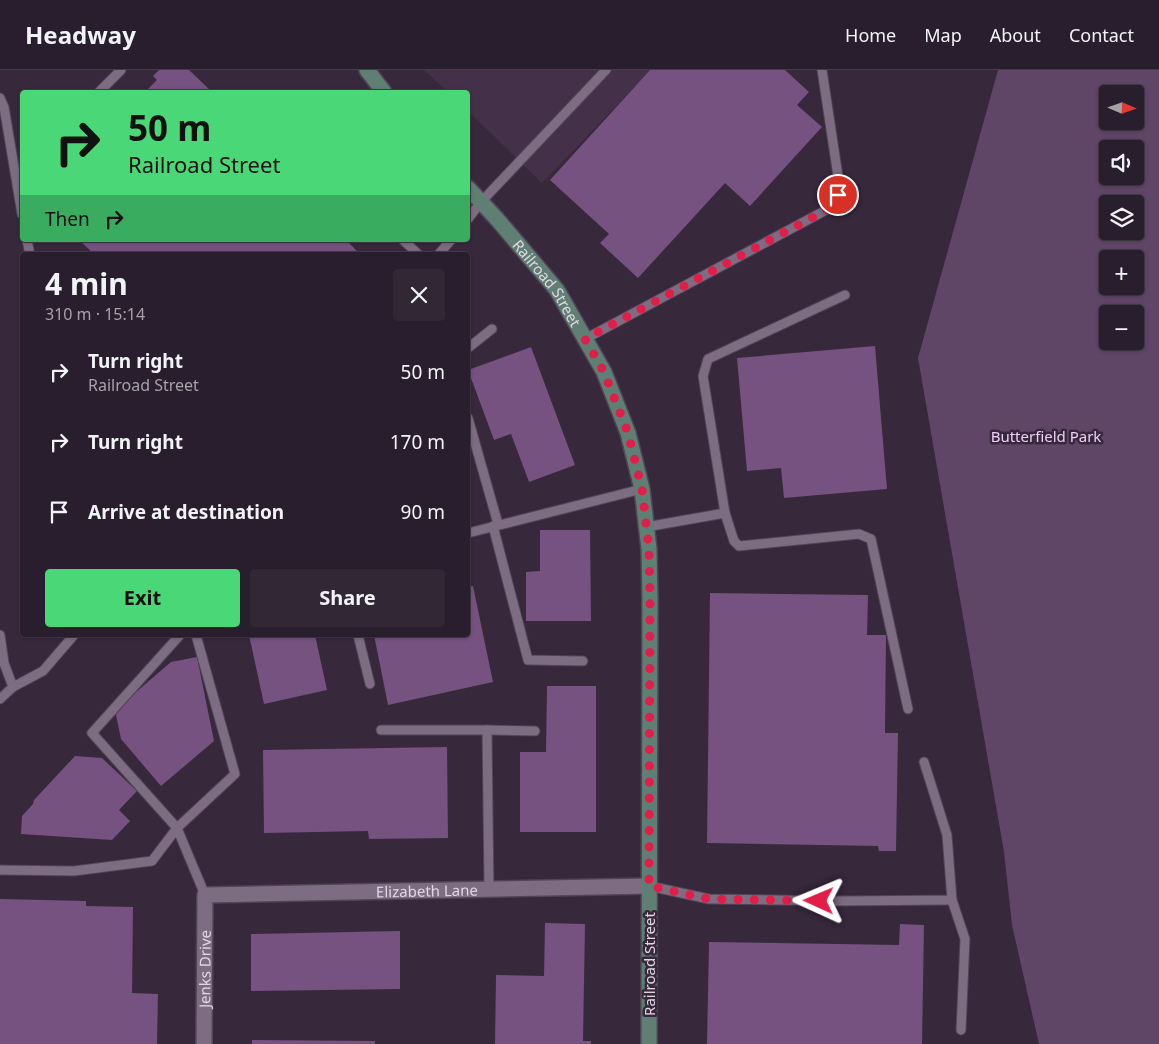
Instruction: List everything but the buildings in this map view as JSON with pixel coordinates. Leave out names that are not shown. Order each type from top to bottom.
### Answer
[{"type":"main road","points":[[367,70],[382,90]]},
{"type":"main road","name":"Railroad Street","points":[[470,190],[557,290],[604,372],[628,433],[642,489],[649,549],[650,600],[649,1044]]},
{"type":"street","name":"Elizabeth Lane","points":[[205,895],[649,886]]},
{"type":"street","name":"Jenks Drive","points":[[204,1044],[205,895]]},
{"type":"lane","points":[[101,90],[121,70]]},
{"type":"lane","points":[[470,216],[481,202],[606,70]]},
{"type":"lane","points":[[585,339],[828,209],[838,195],[838,176],[822,70]]},
{"type":"lane","points":[[0,98],[4,107],[19,171],[20,185]]},
{"type":"lane","points":[[405,242],[416,252]]},
{"type":"lane","points":[[441,252],[449,242]]},
{"type":"lane","points":[[845,295],[708,359],[704,376],[725,513],[734,541],[739,546],[859,534],[871,539],[908,709]]},
{"type":"lane","points":[[470,346],[492,329]]},
{"type":"lane","points":[[470,426],[528,660],[583,661]]},
{"type":"lane","points":[[470,532],[642,489]]},
{"type":"lane","points":[[646,527],[725,513]]},
{"type":"lane","points":[[0,634],[2,664],[13,687]]},
{"type":"lane","points":[[0,700],[13,687],[43,671],[72,637]]},
{"type":"lane","points":[[178,637],[92,733],[177,828],[205,895]]},
{"type":"lane","points":[[0,870],[74,871],[152,861],[177,828],[235,774],[197,637]]},
{"type":"lane","points":[[358,637],[370,684]]},
{"type":"lane","points":[[381,730],[534,731]]},
{"type":"lane","points":[[487,730],[489,890]]},
{"type":"lane","points":[[924,762],[946,835],[952,900],[965,939],[962,1030]]},
{"type":"lane","points":[[649,886],[709,899],[952,900]]},
{"type":"shaded area","points":[[424,70],[651,70],[542,183],[470,113],[470,90],[446,90]]},
{"type":"green space","name":"Butterfield Park","points":[[998,70],[1159,70],[1159,1044],[1039,1044],[1012,925],[1004,852],[918,358]]},
{"type":"route","points":[[819,901],[709,899],[649,886],[650,600],[649,549],[642,489],[628,433],[604,372],[585,339],[828,209],[838,195]]}]
